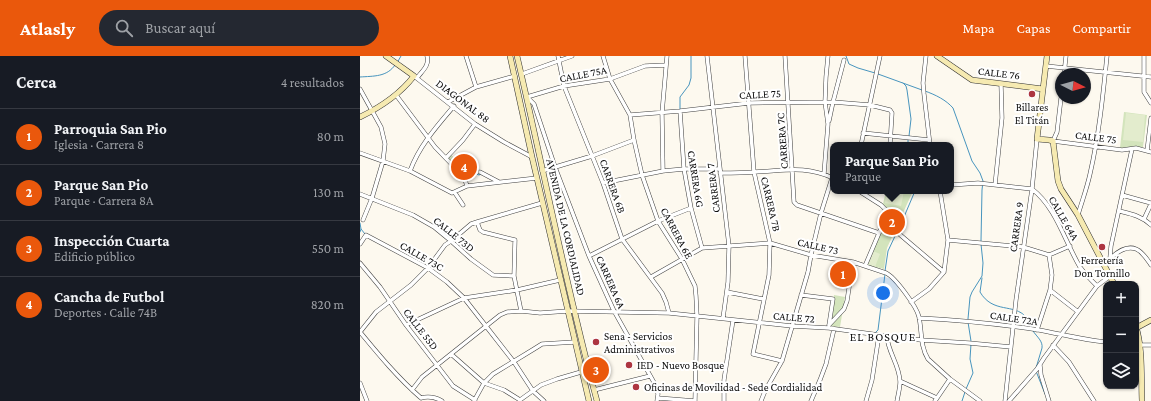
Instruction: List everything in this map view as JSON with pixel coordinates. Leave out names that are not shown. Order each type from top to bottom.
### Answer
[{"type":"main road","name":"DIAGONAL 88","points":[[386,56],[415,77]]},
{"type":"main road","name":"AVENIDA DE LA CORDIALIDAD","points":[[510,56],[542,203],[589,401]]},
{"type":"main road","name":"AVENIDA DE LA CORDIALIDAD","points":[[517,56],[542,171],[597,401]]},
{"type":"main road","name":"CALLE 76","points":[[937,56],[969,79],[1043,89]]},
{"type":"main road","name":"CARRERA 9","points":[[1037,139],[1047,56]]},
{"type":"main road","points":[[360,118],[372,112],[396,95],[415,77]]},
{"type":"main road","name":"CALLE 75","points":[[1037,139],[1053,141]]},
{"type":"main road","points":[[1053,141],[1059,185],[1063,194],[1078,215],[1112,281]]},
{"type":"main road","points":[[1139,326],[1151,320]]},
{"type":"main road","points":[[1139,353],[1142,401]]},
{"type":"street","points":[[415,77],[428,64],[427,56]]},
{"type":"street","points":[[466,56],[476,87]]},
{"type":"street","name":"CARRERA 6B","points":[[558,56],[564,86],[604,183],[622,239],[662,292],[669,313]]},
{"type":"street","points":[[522,74],[572,56]]},
{"type":"street","name":"CARRERA 6E","points":[[603,56],[610,79],[630,115],[642,175],[658,221],[682,259],[694,286],[697,316],[695,401]]},
{"type":"street","points":[[663,171],[662,113],[667,56]]},
{"type":"street","name":"CARRERA 7","points":[[707,56],[729,246],[727,292],[723,318]]},
{"type":"street","name":"CARRERA 7B","points":[[745,56],[754,172],[770,243],[769,275],[758,322],[753,354],[782,361]]},
{"type":"street","name":"CARRERA 7C","points":[[785,56],[794,202],[797,205],[822,213]]},
{"type":"street","points":[[828,56],[826,77],[828,124]]},
{"type":"street","points":[[862,142],[880,56]]},
{"type":"street","points":[[863,133],[929,140],[923,83],[926,56]]},
{"type":"street","points":[[1046,66],[1064,68],[1066,56]]},
{"type":"street","points":[[1078,215],[1088,185],[1095,148],[1107,56]]},
{"type":"street","points":[[1144,56],[1144,92],[1151,104]]},
{"type":"street","points":[[824,174],[828,124],[844,60]]},
{"type":"street","name":"CALLE 75A","points":[[527,97],[564,86],[610,79],[645,66],[666,65]]},
{"type":"street","points":[[1091,71],[1151,77]]},
{"type":"street","points":[[448,102],[476,87],[515,76]]},
{"type":"street","name":"DIAGONAL 88","points":[[415,77],[454,106],[475,124],[532,157]]},
{"type":"street","points":[[995,185],[1002,118],[1001,84]]},
{"type":"street","points":[[360,89],[381,127],[385,144],[383,161],[372,198],[363,220]]},
{"type":"street","points":[[396,95],[428,137],[464,177],[467,186]]},
{"type":"street","name":"CARRERA 6A","points":[[527,97],[534,104],[555,167],[590,256],[614,311],[656,386],[657,400]]},
{"type":"street","name":"CALLE 75","points":[[630,115],[662,113],[749,103],[833,102],[870,105],[890,110],[892,114],[891,136]]},
{"type":"street","points":[[1053,141],[1057,132],[1061,104]]},
{"type":"street","points":[[410,171],[414,160],[428,137],[454,106]]},
{"type":"street","name":"CARRERA 6G","points":[[680,111],[684,169],[691,208],[702,248]]},
{"type":"street","points":[[1149,152],[1151,118]]},
{"type":"street","points":[[446,158],[475,124]]},
{"type":"street","points":[[890,142],[891,136]]},
{"type":"street","name":"CARRERA 9","points":[[1006,401],[1013,327],[1032,189],[1037,139]]},
{"type":"street","points":[[542,171],[592,156],[634,140]]},
{"type":"street","name":"CALLE 75","points":[[1053,141],[1095,148],[1122,150],[1140,149],[1149,152]]},
{"type":"street","points":[[1110,258],[1111,246],[1132,149]]},
{"type":"street","points":[[360,153],[410,171],[450,192],[455,193],[463,205]]},
{"type":"street","points":[[604,183],[663,171],[684,169],[754,172],[793,169],[812,170],[830,177]]},
{"type":"street","points":[[480,172],[500,182]]},
{"type":"street","points":[[455,193],[467,186],[537,178]]},
{"type":"street","points":[[954,185],[978,183],[1032,189]]},
{"type":"street","points":[[761,401],[782,361],[808,272],[811,254],[830,185]]},
{"type":"street","name":"CALLE 64A","points":[[1032,189],[1045,201],[1081,268],[1097,286]]},
{"type":"street","name":"CALLE 73D","points":[[360,194],[413,215],[434,227],[471,259],[493,275],[514,276]]},
{"type":"street","points":[[864,194],[888,211],[865,266]]},
{"type":"street","points":[[912,302],[928,289],[944,272],[948,240],[940,194]]},
{"type":"street","points":[[1122,195],[1151,204],[1144,219]]},
{"type":"street","points":[[442,401],[435,397],[428,396],[420,399],[360,332],[376,312],[411,285],[428,268],[445,245],[471,224],[542,203]]},
{"type":"street","points":[[590,256],[658,221],[691,208]]},
{"type":"street","points":[[1119,211],[1144,219],[1151,225]]},
{"type":"street","points":[[822,213],[879,233]]},
{"type":"street","points":[[477,222],[480,230],[483,232],[515,240],[514,276],[521,311]]},
{"type":"street","points":[[898,234],[944,272]]},
{"type":"street","name":"CALLE 73C","points":[[360,244],[366,235],[428,268],[447,282],[464,298],[514,362],[534,391],[544,401]]},
{"type":"street","points":[[948,240],[1023,247],[1049,255],[1070,246]]},
{"type":"street","name":"CALLE 73","points":[[651,277],[702,248],[770,243],[811,254],[852,262],[889,274],[912,302],[919,316]]},
{"type":"street","points":[[1104,265],[1119,251],[1134,248],[1139,250],[1151,265]]},
{"type":"street","points":[[1034,330],[1050,290],[1052,275],[1049,255]]},
{"type":"street","points":[[829,326],[844,309],[847,301],[852,262]]},
{"type":"street","name":"CALLE 55D","points":[[360,263],[380,287],[389,302],[453,386],[474,400]]},
{"type":"street","points":[[1009,401],[1040,365],[1077,311],[1097,286],[1110,276]]},
{"type":"street","points":[[406,325],[464,298],[517,290],[560,280]]},
{"type":"street","points":[[1050,290],[1077,311]]},
{"type":"street","points":[[727,292],[763,300]]},
{"type":"street","points":[[801,294],[833,299],[829,326]]},
{"type":"street","name":"CALLE 72","points":[[412,390],[422,377],[437,364],[500,315],[508,312],[521,311],[540,313],[568,311],[614,311],[669,313],[792,326],[829,326],[834,329],[879,336],[1011,347]]},
{"type":"street","points":[[919,316],[921,340],[928,359],[950,379],[980,401]]},
{"type":"street","name":"CALLE 72A","points":[[919,316],[1013,327],[1103,342]]},
{"type":"street","points":[[724,401],[724,380],[733,320]]},
{"type":"street","points":[[811,401],[826,364],[834,329]]},
{"type":"street","points":[[866,401],[872,380],[879,336]]},
{"type":"street","points":[[887,336],[900,381],[897,401]]},
{"type":"street","points":[[474,400],[484,383],[493,374],[542,344],[574,342]]},
{"type":"street","points":[[1053,345],[1069,362],[1094,401]]},
{"type":"street","points":[[1139,345],[1151,345]]},
{"type":"street","points":[[451,354],[484,383],[504,390],[520,400],[541,385],[581,372]]},
{"type":"street","points":[[1040,365],[1041,375],[1049,401]]},
{"type":"street","points":[[594,390],[650,376]]},
{"type":"street","points":[[900,381],[936,399],[950,379]]},
{"type":"street","points":[[360,384],[368,401]]},
{"type":"street","points":[[657,400],[695,401]]},
{"type":"green space","points":[[1124,112],[1147,115],[1143,147],[1120,148]]},
{"type":"green space","points":[[1126,113],[1145,115],[1143,142],[1123,140]]},
{"type":"green space","points":[[451,155],[459,161],[480,170],[478,173],[464,173],[448,158]]},
{"type":"green space","points":[[885,194],[912,194],[887,248],[884,269],[867,265],[879,233],[890,211],[883,204]]},
{"type":"green space","points":[[886,194],[903,194],[901,206],[885,203]]},
{"type":"green space","points":[[873,251],[880,254],[875,267],[868,264]]},
{"type":"green space","points":[[834,295],[845,297],[840,327],[830,326]]},
{"type":"waterway","points":[[397,63],[401,56]]},
{"type":"waterway","points":[[680,110],[680,97],[689,85],[691,78],[691,56]]},
{"type":"waterway","points":[[846,56],[849,64],[875,73]]},
{"type":"waterway","points":[[360,77],[384,74],[395,65]]},
{"type":"waterway","points":[[878,74],[922,90]]},
{"type":"waterway","points":[[903,83],[907,90],[911,119],[909,136]]},
{"type":"waterway","points":[[925,91],[940,98],[953,108],[972,161],[980,173],[983,181],[981,241]]},
{"type":"waterway","points":[[463,174],[481,174]]},
{"type":"waterway","points":[[898,231],[914,194]]},
{"type":"waterway","name":"CALLE 73C","points":[[360,223],[360,232]]},
{"type":"waterway","name":"CALLE 73C","points":[[361,229],[365,234]]},
{"type":"waterway","points":[[885,271],[888,251],[896,234]]},
{"type":"waterway","points":[[968,319],[970,297],[982,276],[983,263],[981,244]]},
{"type":"waterway","points":[[875,333],[878,330],[885,274]]},
{"type":"waterway","points":[[982,278],[980,292],[985,299],[997,306],[1016,310],[1021,313],[1026,317],[1032,328]]},
{"type":"waterway","points":[[968,322],[971,341]]},
{"type":"waterway","points":[[1033,331],[1041,341],[1042,346],[1036,368]]},
{"type":"waterway","points":[[966,389],[973,373],[970,359],[971,344]]},
{"type":"waterway","points":[[1036,371],[1045,394]]},
{"type":"waterway","points":[[962,401],[965,392]]},
{"type":"place","name":"Billares El Titán","points":[[1032,94]]},
{"type":"place","name":"Cancha de Futbol","points":[[464,167]]},
{"type":"place","name":"Parque San Pio","points":[[892,222]]},
{"type":"place","name":"Ferretería Don Tornillo","points":[[1102,247]]},
{"type":"place","name":"Parroquia San Pio","points":[[843,274]]},
{"type":"place","name":"Sena - Servicios Administrativos","points":[[596,342]]},
{"type":"place","name":"IED - Nuevo Bosque","points":[[629,365]]},
{"type":"place","name":"Inspección Cuarta","points":[[596,370]]},
{"type":"place","name":"Oficinas de Movilidad - Sede Cordialidad","points":[[636,387]]},
{"type":"district","name":"EL BOSQUE","points":[[883,337]]}]
